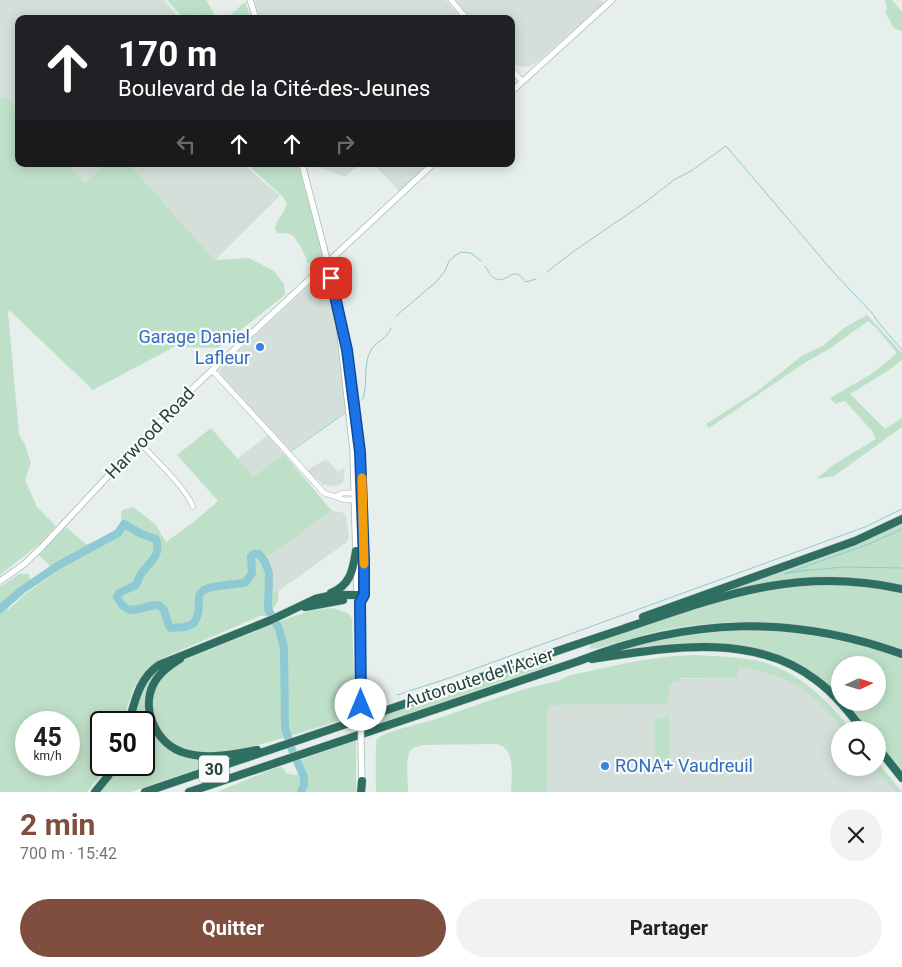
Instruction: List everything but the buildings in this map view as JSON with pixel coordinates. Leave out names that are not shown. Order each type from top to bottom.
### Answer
[{"type":"highway","points":[[527,661],[855,541],[902,519]]},
{"type":"highway","points":[[133,711],[140,688],[150,672],[165,661],[273,619],[309,601],[340,589],[348,582],[356,551]]},
{"type":"highway","points":[[527,661],[708,600],[757,588],[790,582],[822,580],[858,582],[902,589]]},
{"type":"highway","points":[[322,597],[359,598]]},
{"type":"highway","points":[[296,609],[359,598]]},
{"type":"highway","points":[[579,661],[616,647],[656,636],[705,628],[738,626],[788,628],[829,634],[862,641],[902,654]]},
{"type":"highway","points":[[579,661],[675,647],[722,648],[755,652],[788,663],[815,679],[835,696],[856,721]]},
{"type":"highway","points":[[202,648],[168,667],[154,684],[149,696],[149,708],[154,726],[160,737],[179,751],[200,756],[228,755],[284,745]]},
{"type":"highway","name":"Autoroute de l'Acier","points":[[145,792],[527,661]]},
{"type":"highway","name":"Autoroute de l'Acier","points":[[189,792],[579,661]]},
{"type":"highway","points":[[886,758],[902,778]]},
{"type":"highway","points":[[95,792],[108,776]]},
{"type":"highway","points":[[206,792],[235,776]]},
{"type":"highway","points":[[361,792],[362,781]]},
{"type":"main road","points":[[250,0],[255,15]]},
{"type":"main road","points":[[515,88],[612,0]]},
{"type":"main road","points":[[303,167],[334,294],[359,496],[362,781]]},
{"type":"main road","name":"Harwood Road","points":[[0,581],[23,565],[42,547],[139,442],[212,370],[430,167]]},
{"type":"main road","points":[[359,496],[356,551],[359,598]]},
{"type":"street","points":[[451,0],[464,15]]},
{"type":"street","points":[[515,74],[522,82]]},
{"type":"street","points":[[212,370],[320,489],[328,495],[336,496],[343,493],[359,496]]},
{"type":"street","points":[[139,442],[182,490],[193,507]]},
{"type":"shaded area","points":[[0,0],[164,0],[177,15],[15,15],[15,107],[5,96],[0,100]]},
{"type":"shaded area","points":[[254,0],[446,0],[459,15],[259,15]]},
{"type":"shaded area","points":[[454,0],[601,0],[604,3],[537,62],[530,66],[520,67],[515,64],[515,15],[467,15]]},
{"type":"shaded area","points":[[70,167],[103,167],[85,183]]},
{"type":"shaded area","points":[[132,167],[246,167],[280,196],[215,260]]},
{"type":"shaded area","points":[[318,167],[356,167],[345,177]]},
{"type":"shaded area","points":[[377,167],[425,167],[399,191]]},
{"type":"shaded area","points":[[326,270],[337,330],[348,410],[289,451],[224,379],[219,371]]},
{"type":"shaded area","points":[[268,435],[284,454],[253,477],[237,459]]},
{"type":"shaded area","points":[[326,459],[338,472],[345,467],[343,483],[336,486],[324,485],[306,471]]},
{"type":"shaded area","points":[[332,511],[342,512],[346,516],[349,536],[347,542],[273,595],[273,573],[266,558]]},
{"type":"shaded area","points":[[738,662],[751,663],[805,686],[840,721],[831,721],[831,776],[885,776],[900,792],[546,792],[545,705],[658,704],[658,679],[738,678]]},
{"type":"green space","points":[[167,0],[206,0],[214,13],[213,15],[180,15]]},
{"type":"green space","points":[[885,0],[892,0],[902,12],[902,31],[894,28],[885,12],[887,9]]},
{"type":"green space","points":[[245,2],[250,15],[230,15]]},
{"type":"green space","points":[[5,96],[15,107],[15,167],[70,167],[85,183],[103,167],[132,167],[215,260],[249,258],[274,271],[284,284],[285,295],[218,348],[174,347],[93,390],[9,310],[19,434],[31,463],[25,480],[37,507],[56,526],[38,545],[0,575],[0,100]]},
{"type":"green space","points":[[250,167],[299,167],[324,260],[318,265],[311,265],[307,262],[295,238],[287,233],[278,233],[275,229],[287,204],[283,197]]},
{"type":"green space","points":[[867,315],[902,353],[902,360],[850,394],[885,429],[902,418],[902,427],[834,476],[816,479],[833,465],[876,439],[872,431],[845,401],[835,404],[830,398],[873,373],[897,353],[868,321],[709,428],[706,424],[756,392],[803,355],[823,346],[844,328]]},
{"type":"green space","points":[[211,428],[253,477],[284,454],[332,511],[266,558],[273,573],[273,594],[278,591],[278,601],[275,607],[266,610],[269,616],[260,616],[163,658],[148,669],[134,687],[126,711],[90,711],[90,776],[100,776],[87,792],[0,792],[0,587],[19,574],[29,574],[30,580],[14,596],[7,611],[24,595],[56,572],[39,555],[66,527],[86,544],[91,544],[107,538],[116,531],[122,524],[122,510],[133,507],[155,524],[166,542],[218,501],[177,455]]},
{"type":"green space","points":[[902,522],[902,585],[855,578],[809,578],[762,583],[716,594]]},
{"type":"green space","points":[[824,584],[863,586],[902,592],[902,650],[874,641],[819,628],[762,622],[705,624],[666,630],[589,649],[591,644],[720,600],[786,586]]},
{"type":"green space","points":[[333,608],[349,614],[352,619],[355,716],[290,736],[287,730],[286,715],[281,712],[284,738],[224,753],[204,753],[185,749],[168,741],[155,721],[155,711],[153,711],[155,689],[164,675],[185,660],[274,624],[278,631],[279,643],[283,640],[278,622],[312,610]]},
{"type":"green space","points":[[740,630],[782,632],[842,641],[902,658],[902,773],[886,753],[886,721],[859,721],[851,711],[886,711],[886,656],[831,656],[831,690],[816,676],[799,665],[756,650],[616,653],[615,651],[678,636]]},
{"type":"green space","points":[[695,655],[732,657],[768,664],[783,670],[809,686],[831,707],[831,711],[835,711],[844,721],[836,721],[818,701],[788,681],[740,667],[738,669],[738,678],[680,678],[680,681],[674,682],[669,687],[668,704],[550,705],[550,708],[547,709],[547,792],[511,792],[512,770],[510,756],[503,747],[496,744],[421,745],[415,747],[408,755],[408,792],[376,792],[376,742],[381,736],[510,694],[558,681],[568,676],[640,660]]},
{"type":"green space","points":[[552,658],[553,664],[366,728],[366,720]]},
{"type":"green space","points":[[165,664],[146,705],[147,711],[135,711],[140,695],[149,676]]},
{"type":"green space","points":[[667,715],[670,719],[670,765],[655,765],[654,718],[666,718]]},
{"type":"green space","points":[[155,735],[165,746],[228,757],[228,759],[131,792],[99,792],[110,776],[155,776]]},
{"type":"green space","points":[[356,740],[356,792],[217,792],[275,768],[282,767],[286,773],[294,775],[305,774],[298,761]]},
{"type":"green space","points":[[886,772],[902,792],[896,792],[881,776],[886,776]]},
{"type":"waterway","points":[[547,272],[675,179],[691,171],[726,146],[835,274],[873,314],[902,350]]},
{"type":"waterway","points":[[396,316],[436,282],[445,271],[449,261],[456,255],[461,252],[471,253],[481,261]]},
{"type":"waterway","points":[[485,266],[491,276],[500,280],[512,274],[520,276],[526,282],[536,279]]},
{"type":"waterway","points":[[363,399],[368,357],[372,349],[387,335],[391,328]]},
{"type":"waterway","points":[[291,451],[345,413]]},
{"type":"waterway","points":[[397,695],[452,677],[865,527],[902,509]]},
{"type":"waterway","points":[[0,609],[22,590],[59,565],[118,533],[124,524],[141,534],[156,539],[157,550],[154,558],[141,574],[136,585],[119,593],[117,597],[126,608],[131,610],[159,605],[164,610],[171,628],[185,627],[193,624],[198,613],[199,597],[205,589],[246,582],[252,573],[251,556],[259,554],[265,562],[269,573],[268,609],[279,629],[284,648],[285,728],[304,777],[304,785],[301,792]]},
{"type":"waterway","points":[[902,529],[869,544],[784,574],[844,567],[902,568]]},
{"type":"slow traffic","points":[[362,478],[364,564]]},
{"type":"place","name":"Garage Daniel Lafleur","points":[[260,347]]},
{"type":"place","name":"RONA+ Vaudreuil","points":[[605,766]]},
{"type":"route","points":[[331,278],[342,325],[354,398],[361,463],[364,595],[360,602],[361,705]]}]
